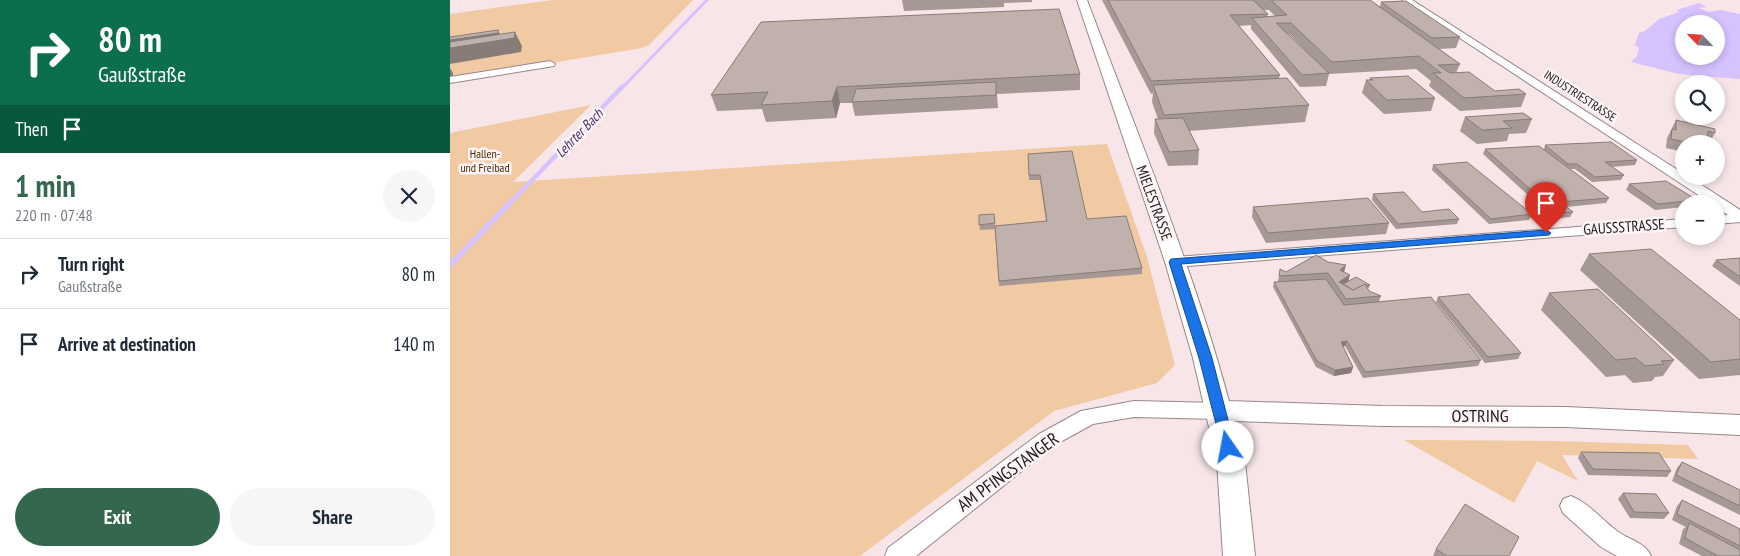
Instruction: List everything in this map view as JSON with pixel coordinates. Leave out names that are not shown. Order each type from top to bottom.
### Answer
[{"type":"street","name":"MIELESTRASSE","points":[[1082,0],[1175,262],[1206,358],[1231,462],[1238,556]]},
{"type":"street","name":"INDUSTRIESTRASSE","points":[[1406,0],[1740,217]]},
{"type":"street","points":[[450,80],[550,64]]},
{"type":"street","points":[[1725,219],[1740,217]]},
{"type":"street","name":"GAUSSSTRASSE","points":[[1175,262],[1675,223]]},
{"type":"street","name":"AM PFINGSTANGER","points":[[897,556],[1046,440],[1088,418],[1134,409],[1220,411]]},
{"type":"street","name":"OSTRING","points":[[1220,411],[1566,417],[1740,425]]},
{"type":"street","points":[[1571,506],[1609,539],[1639,556]]},
{"type":"green space","points":[[553,0],[693,0],[649,45],[642,48],[450,80],[450,14]]},
{"type":"green space","name":"Hallen- und Freibad","points":[[591,105],[513,182],[1107,144],[1147,257],[1175,365],[1157,383],[1054,411],[860,556],[450,556],[450,133]]},
{"type":"green space","points":[[1404,440],[1552,441],[1688,445],[1698,459],[1562,455],[1578,481],[1537,461],[1514,503]]},
{"type":"shaded area","points":[[1699,3],[1707,7],[1699,8],[1708,12],[1720,10],[1740,14],[1740,79],[1725,78],[1725,75],[1679,74],[1631,62],[1637,56],[1639,48],[1635,45],[1639,33],[1645,31],[1659,19],[1679,12],[1677,10]]},
{"type":"building","points":[[1108,0],[1253,0],[1268,14],[1230,15],[1280,75],[1151,81]]},
{"type":"building","points":[[1271,0],[1370,0],[1460,64],[1438,65],[1450,73],[1469,72],[1495,91],[1519,89],[1526,94],[1464,98],[1433,73],[1441,73],[1419,56],[1332,62],[1291,23],[1276,23],[1329,73],[1302,75],[1252,18],[1287,15]]},
{"type":"building","points":[[1406,1],[1460,37],[1432,38],[1381,2]]},
{"type":"building","points":[[1059,9],[1080,74],[837,87],[832,101],[761,105],[768,92],[711,95],[761,22]]},
{"type":"building","points":[[498,30],[498,33],[450,40],[450,37]]},
{"type":"building","points":[[515,32],[514,38],[450,48],[450,42]]},
{"type":"building","points":[[1408,76],[1435,98],[1387,100],[1366,80],[1373,80],[1370,78]]},
{"type":"building","points":[[1287,78],[1309,105],[1164,115],[1153,85]]},
{"type":"building","points":[[996,82],[996,95],[852,102],[856,89]]},
{"type":"building","points":[[1523,113],[1532,119],[1503,121],[1512,128],[1482,130],[1465,117]]},
{"type":"building","points":[[1183,118],[1199,150],[1169,152],[1155,119]]},
{"type":"building","points":[[1676,125],[1698,125],[1715,129],[1715,133],[1708,131],[1708,135],[1675,135],[1675,140],[1671,139],[1672,129],[1676,130]]},
{"type":"building","points":[[1611,142],[1637,160],[1605,162],[1624,175],[1595,177],[1577,164],[1568,164],[1545,145]]},
{"type":"building","points":[[1539,146],[1609,198],[1560,202],[1573,212],[1557,213],[1485,149]]},
{"type":"building","points":[[1072,151],[1087,219],[1126,216],[1142,268],[999,281],[995,226],[1047,221],[1040,175],[1029,175],[1028,154]]},
{"type":"building","points":[[1467,162],[1532,214],[1491,219],[1433,165]]},
{"type":"building","points":[[1666,181],[1689,195],[1675,195],[1675,202],[1658,204],[1629,184]]},
{"type":"building","points":[[1404,192],[1422,212],[1449,209],[1459,219],[1398,224],[1373,194]]},
{"type":"building","points":[[1368,198],[1389,223],[1268,233],[1253,207]]},
{"type":"building","points":[[994,214],[995,223],[979,225],[979,215]]},
{"type":"building","points":[[1651,249],[1740,320],[1740,359],[1711,362],[1589,254]]},
{"type":"building","points":[[1316,255],[1328,262],[1346,265],[1340,270],[1350,275],[1339,282],[1353,290],[1365,284],[1369,291],[1381,296],[1346,299],[1328,273],[1279,276],[1280,269],[1286,272]]},
{"type":"building","points":[[1740,258],[1740,277],[1716,260]]},
{"type":"building","points":[[1356,277],[1370,285],[1367,286],[1365,284],[1353,290],[1343,284]]},
{"type":"building","points":[[1326,279],[1344,305],[1431,297],[1481,360],[1365,372],[1347,341],[1341,342],[1353,367],[1335,370],[1317,361],[1274,282]]},
{"type":"building","points":[[1598,289],[1674,360],[1661,361],[1664,364],[1645,366],[1636,358],[1616,360],[1549,293]]},
{"type":"building","points":[[1469,294],[1521,353],[1488,357],[1438,297]]},
{"type":"building","points":[[1581,452],[1659,453],[1671,471],[1593,469]]},
{"type":"building","points":[[1682,462],[1740,490],[1740,506],[1676,475]]},
{"type":"building","points":[[1623,493],[1656,494],[1669,513],[1634,512]]},
{"type":"building","points":[[1682,500],[1740,529],[1740,546],[1677,514]]},
{"type":"building","points":[[1465,504],[1519,537],[1509,556],[1447,556],[1436,549]]},
{"type":"building","points":[[1689,523],[1740,550],[1740,556],[1718,556],[1685,538]]},
{"type":"waterway","name":"Lehrter Bach","points":[[621,89],[707,0]]},
{"type":"waterway","name":"Lehrter Bach","points":[[509,204],[622,87]]},
{"type":"waterway","name":"Lehrter Bach","points":[[450,265],[510,203]]},
{"type":"route","points":[[1228,447],[1206,358],[1175,262],[1546,233]]}]
